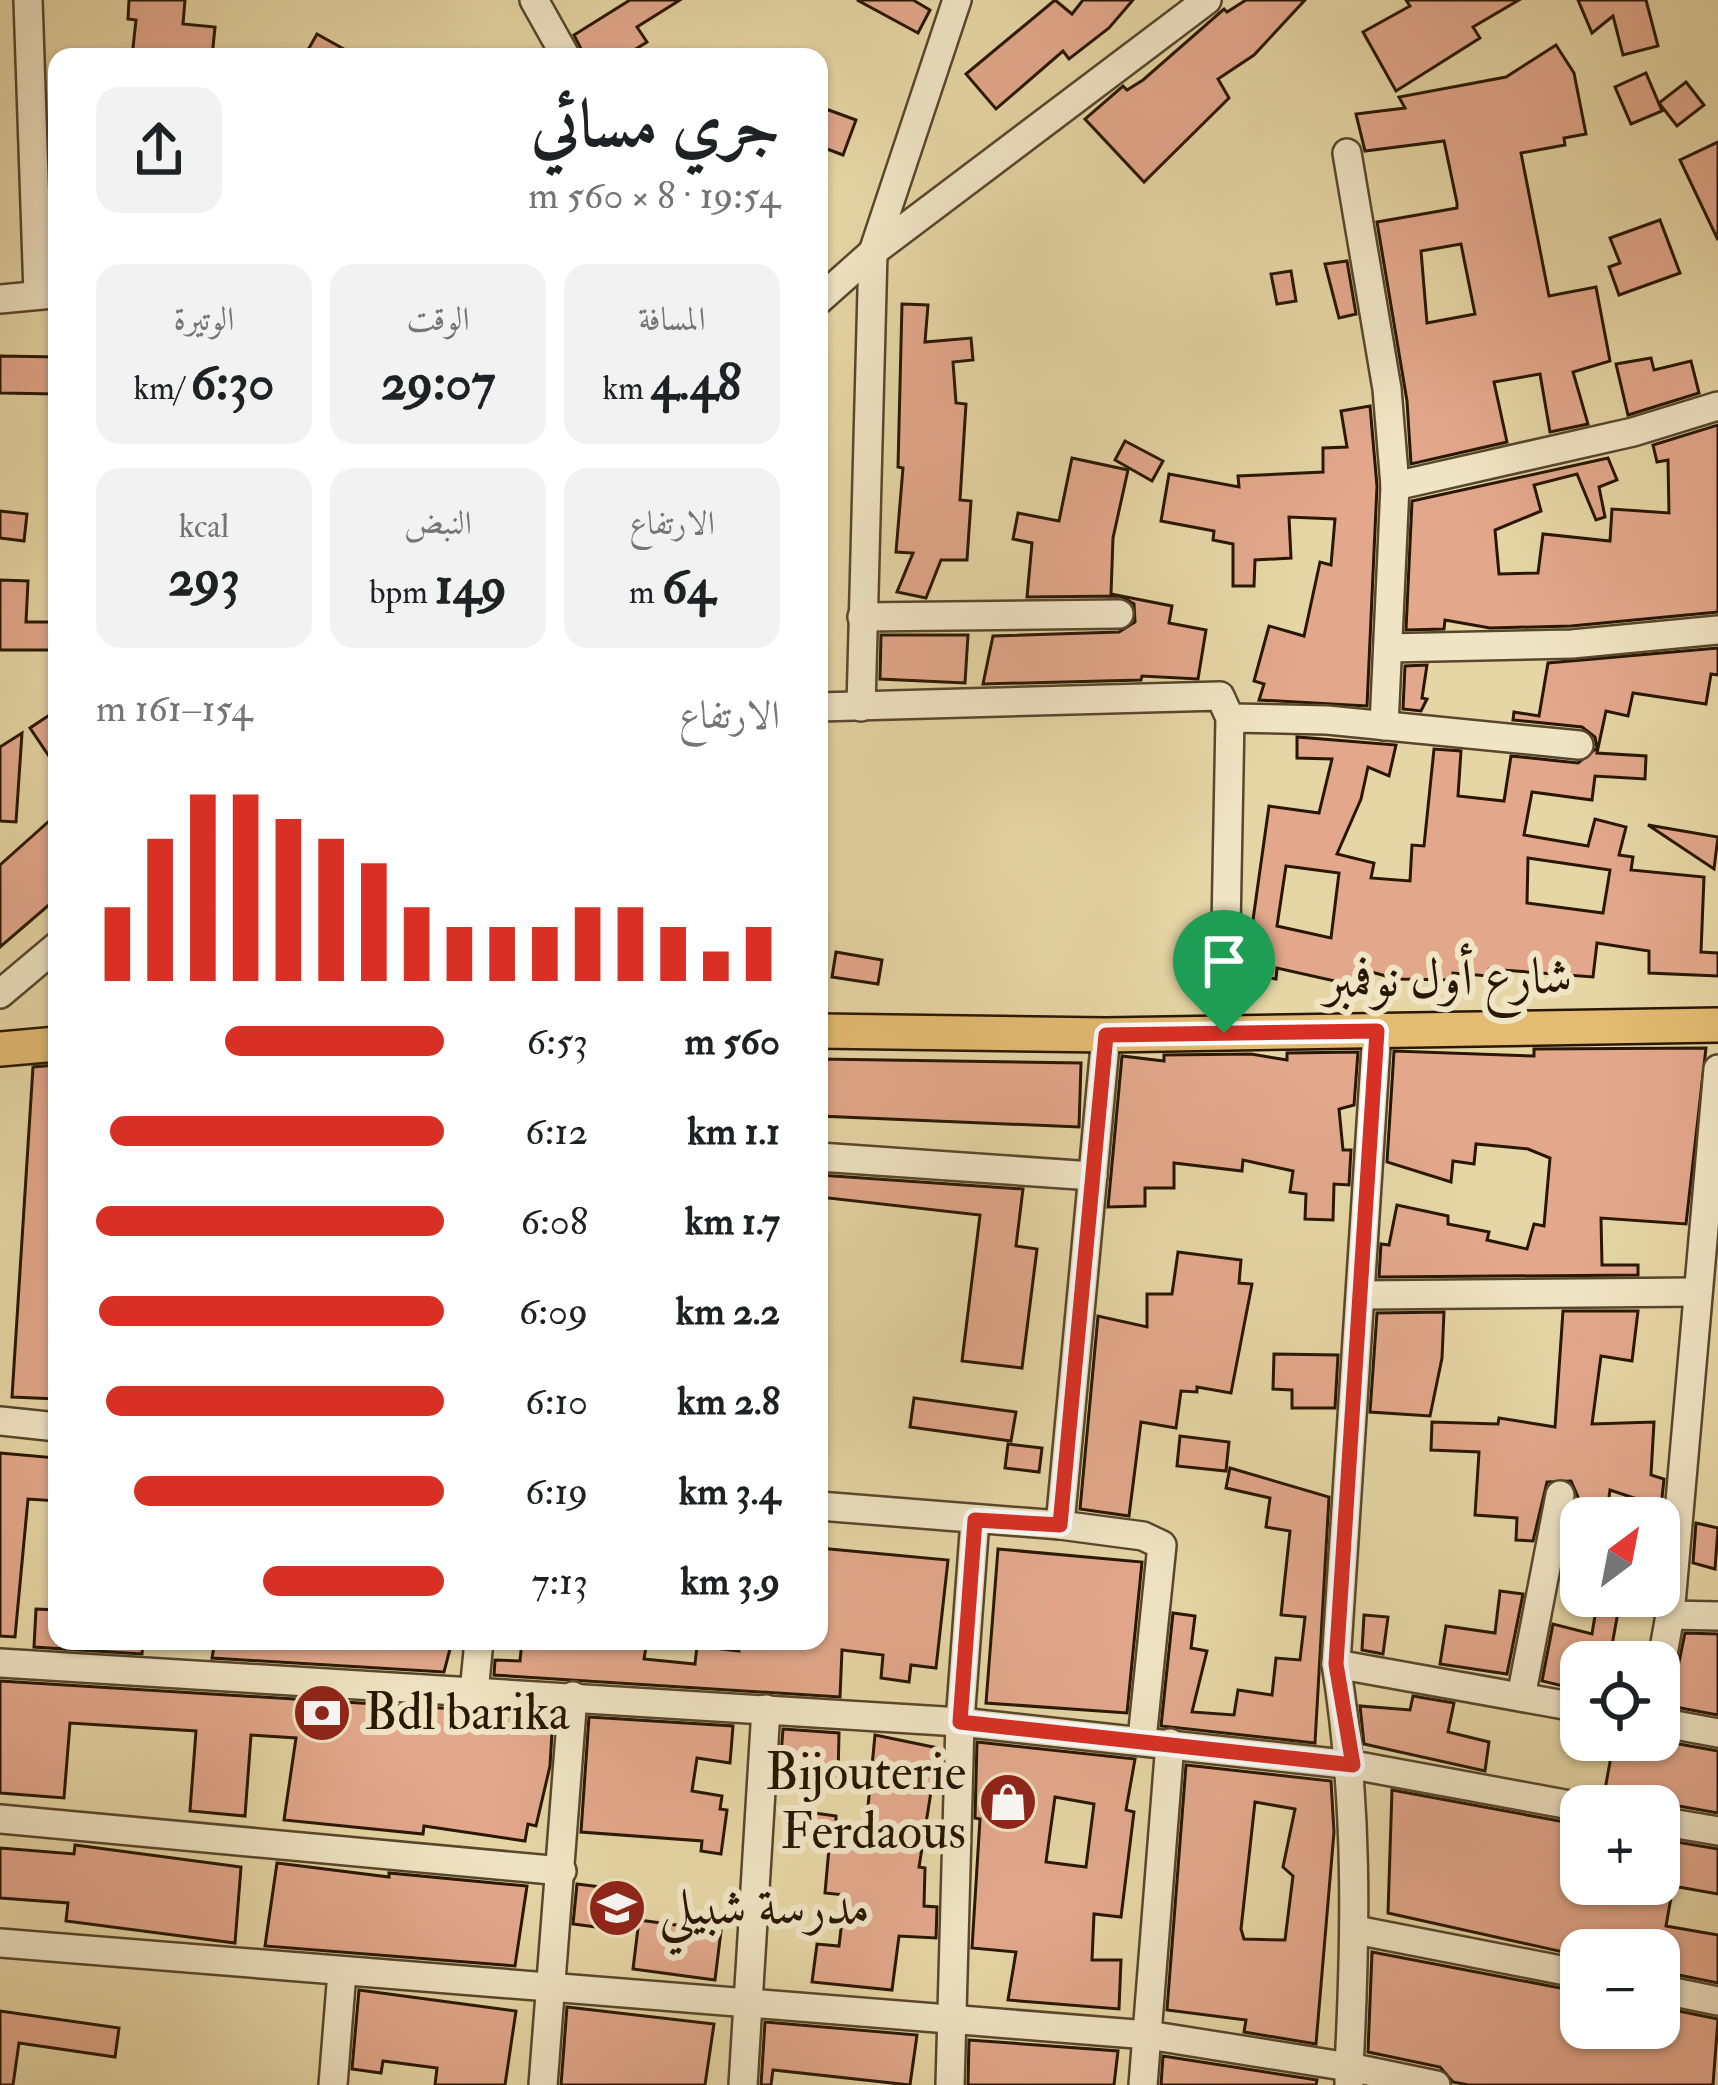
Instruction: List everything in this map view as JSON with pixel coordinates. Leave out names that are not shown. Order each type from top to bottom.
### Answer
[{"type":"main road","name":"شارع أول نوفمبر","points":[[828,1031],[1106,1035],[1718,1025]]},
{"type":"main road","points":[[0,1049],[48,1045]]},
{"type":"street","points":[[0,298],[48,294],[28,0]]},
{"type":"street","points":[[534,0],[561,48]]},
{"type":"street","points":[[861,707],[873,253],[957,0]]},
{"type":"street","points":[[828,292],[1207,0]]},
{"type":"street","points":[[1347,153],[1387,389],[1395,486],[1384,726]]},
{"type":"street","points":[[1395,486],[1633,432],[1718,406]]},
{"type":"street","points":[[862,617],[1119,614]]},
{"type":"street","points":[[1388,648],[1572,644],[1718,630]]},
{"type":"street","points":[[828,707],[1209,693],[1228,704],[1224,1033]]},
{"type":"street","points":[[1230,718],[1384,726],[1579,745]]},
{"type":"street","points":[[0,994],[48,954]]},
{"type":"street","points":[[1349,2076],[1355,1930],[1353,1765],[1336,1664],[1377,1031]]},
{"type":"street","points":[[1060,1525],[1106,1035]]},
{"type":"street","points":[[1680,1497],[1697,1292],[1711,1229],[1718,1070]]},
{"type":"street","points":[[828,1157],[1093,1176]]},
{"type":"street","points":[[1362,1294],[1697,1292]]},
{"type":"street","points":[[0,1421],[48,1426]]},
{"type":"street","points":[[1522,1697],[1560,1495]]},
{"type":"street","points":[[828,1506],[1060,1525],[1142,1536],[1162,1545],[1143,2085]]},
{"type":"street","points":[[950,2085],[960,1722],[975,1520]]},
{"type":"street","points":[[1680,1615],[1718,1616]]},
{"type":"street","points":[[474,1691],[478,1650]]},
{"type":"street","points":[[0,1663],[960,1722],[1353,1765],[1560,1803]]},
{"type":"street","points":[[1336,1664],[1560,1704]]},
{"type":"street","points":[[543,2085],[573,1696]]},
{"type":"street","points":[[743,2085],[766,1709]]},
{"type":"street","points":[[1680,1726],[1718,1733]]},
{"type":"street","points":[[0,1820],[562,1871]]},
{"type":"street","points":[[1680,1825],[1718,1832]]},
{"type":"street","points":[[1355,1930],[1560,1970]]},
{"type":"street","points":[[0,1943],[1148,2035],[1349,2076],[1436,2085]]},
{"type":"street","points":[[333,2085],[343,1972]]},
{"type":"street","points":[[1680,1993],[1718,2001]]},
{"type":"building","points":[[129,0],[185,0],[183,24],[215,27],[213,48],[133,48],[136,20],[128,19]]},
{"type":"building","points":[[630,0],[680,0],[637,27],[647,42],[637,48],[580,48],[574,35]]},
{"type":"building","points":[[857,0],[913,0],[930,10],[918,33]]},
{"type":"building","points":[[1055,0],[1072,14],[1083,0],[1133,0],[1109,28],[1069,59],[1063,51],[996,109],[966,74]]},
{"type":"building","points":[[1246,0],[1305,0],[1254,55],[1218,79],[1229,98],[1144,182],[1085,119],[1123,86],[1127,90],[1143,80],[1224,9],[1227,12]]},
{"type":"building","points":[[1406,0],[1519,0],[1473,27],[1480,38],[1396,91],[1363,32],[1410,6]]},
{"type":"building","points":[[1578,0],[1646,0],[1658,46],[1623,55],[1613,16],[1592,33]]},
{"type":"building","points":[[317,34],[342,48],[309,48]]},
{"type":"building","points":[[1556,45],[1574,73],[1586,134],[1564,138],[1565,145],[1521,153],[1549,296],[1596,287],[1610,361],[1573,372],[1588,424],[1550,432],[1540,374],[1494,382],[1507,442],[1411,464],[1407,401],[1377,222],[1457,208],[1457,203],[1444,141],[1365,151],[1356,114],[1405,108],[1399,97],[1506,77]],"holes":[[[1461,244],[1475,314],[1427,323],[1421,251]]]},
{"type":"building","points":[[1646,73],[1662,111],[1631,124],[1615,87]]},
{"type":"building","points":[[1686,82],[1704,105],[1677,126],[1659,103]]},
{"type":"building","points":[[828,110],[856,120],[843,155],[828,149]]},
{"type":"building","points":[[1718,142],[1718,240],[1680,160]]},
{"type":"building","points":[[1660,220],[1680,273],[1619,295],[1609,267],[1620,263],[1610,238]]},
{"type":"building","points":[[1347,261],[1356,314],[1339,318],[1325,264]]},
{"type":"building","points":[[1291,271],[1296,301],[1277,304],[1271,274]]},
{"type":"building","points":[[902,304],[928,305],[925,342],[971,338],[973,360],[953,362],[956,403],[966,404],[960,500],[971,501],[967,560],[941,560],[926,598],[897,592],[913,553],[896,552],[903,468],[898,467]]},
{"type":"building","points":[[0,356],[48,357],[48,394],[0,393]]},
{"type":"building","points":[[1651,358],[1654,370],[1691,361],[1699,393],[1628,415],[1616,364]]},
{"type":"building","points":[[1370,406],[1377,486],[1367,706],[1259,700],[1264,684],[1254,681],[1269,626],[1304,636],[1320,562],[1331,565],[1335,519],[1289,517],[1291,558],[1255,560],[1254,586],[1233,586],[1233,544],[1213,540],[1214,531],[1161,521],[1169,474],[1239,487],[1238,476],[1323,472],[1323,448],[1347,447],[1341,411]]},
{"type":"building","points":[[1718,425],[1718,612],[1571,626],[1490,628],[1445,620],[1444,629],[1406,630],[1412,501],[1608,458],[1617,480],[1599,487],[1605,517],[1596,520],[1577,474],[1534,485],[1541,511],[1495,530],[1499,574],[1538,573],[1543,534],[1610,541],[1612,509],[1669,513],[1668,460],[1657,462],[1653,445]]},
{"type":"building","points":[[1125,441],[1163,461],[1152,481],[1115,460]]},
{"type":"building","points":[[1072,458],[1128,470],[1113,538],[1111,594],[1172,606],[1169,623],[1206,630],[1198,679],[1142,676],[1141,680],[983,684],[993,636],[1119,632],[1135,622],[1134,604],[1120,596],[1027,597],[1032,543],[1013,539],[1018,513],[1059,521]]},
{"type":"building","points":[[0,511],[27,514],[24,541],[0,538]]},
{"type":"building","points":[[0,580],[28,581],[26,622],[48,622],[48,650],[0,650]]},
{"type":"building","points":[[881,635],[968,635],[965,683],[880,679]]},
{"type":"building","points":[[1718,648],[1718,675],[1711,674],[1706,704],[1633,693],[1628,716],[1606,711],[1597,753],[1646,756],[1645,779],[1595,776],[1592,800],[1532,792],[1524,835],[1588,846],[1595,819],[1626,827],[1619,855],[1633,857],[1631,870],[1704,877],[1701,952],[1718,953],[1718,976],[1649,973],[1649,951],[1597,943],[1593,977],[1489,969],[1488,976],[1453,973],[1452,980],[1397,979],[1360,969],[1357,986],[1277,968],[1276,979],[1243,974],[1246,926],[1252,927],[1269,806],[1319,813],[1332,759],[1297,758],[1297,737],[1396,745],[1389,776],[1368,767],[1361,799],[1337,854],[1374,863],[1371,878],[1410,881],[1412,845],[1424,846],[1434,749],[1461,751],[1458,796],[1504,801],[1511,756],[1578,763],[1597,748],[1595,737],[1582,727],[1513,720],[1514,712],[1539,716],[1548,663]],"holes":[[[1528,858],[1610,870],[1603,913],[1527,903]],[[1286,866],[1339,873],[1331,938],[1277,926]]]},
{"type":"building","points":[[1427,665],[1422,698],[1427,699],[1421,711],[1403,709],[1405,666]]},
{"type":"building","points":[[48,716],[48,755],[30,728]]},
{"type":"building","points":[[22,733],[16,822],[0,821],[0,747]]},
{"type":"building","points":[[48,822],[48,906],[0,947],[0,865]]},
{"type":"building","points":[[1648,825],[1718,837],[1714,869]]},
{"type":"building","points":[[836,952],[882,960],[878,984],[832,977]]},
{"type":"building","points":[[1706,1048],[1686,1224],[1601,1218],[1602,1265],[1638,1265],[1638,1275],[1379,1277],[1381,1244],[1389,1245],[1397,1205],[1448,1216],[1448,1224],[1489,1232],[1487,1240],[1527,1249],[1534,1224],[1544,1226],[1550,1158],[1528,1149],[1476,1144],[1474,1164],[1453,1161],[1451,1182],[1387,1162],[1394,1051],[1534,1056],[1534,1049]]},
{"type":"building","points":[[1358,1052],[1354,1105],[1339,1109],[1343,1150],[1351,1150],[1349,1185],[1334,1184],[1333,1220],[1305,1219],[1306,1194],[1290,1192],[1293,1171],[1243,1160],[1242,1171],[1174,1163],[1174,1188],[1145,1188],[1145,1206],[1108,1207],[1122,1056],[1164,1061],[1164,1055],[1251,1054],[1287,1060],[1287,1053]]},
{"type":"building","points":[[828,1059],[1081,1063],[1079,1127],[828,1116]]},
{"type":"building","points":[[48,1066],[48,1399],[12,1397],[33,1067]]},
{"type":"building","points":[[828,1176],[1023,1189],[1016,1246],[1037,1249],[1022,1368],[962,1361],[980,1215],[828,1198]]},
{"type":"building","points":[[1178,1252],[1241,1260],[1239,1283],[1252,1284],[1231,1393],[1197,1387],[1197,1392],[1181,1391],[1176,1428],[1141,1422],[1129,1516],[1080,1509],[1098,1316],[1147,1327],[1147,1294],[1172,1294]]},
{"type":"building","points":[[1563,1311],[1638,1311],[1632,1361],[1601,1356],[1592,1424],[1654,1422],[1651,1475],[1664,1479],[1662,1497],[1631,1497],[1610,1490],[1609,1497],[1578,1497],[1571,1481],[1547,1482],[1533,1541],[1516,1540],[1517,1518],[1475,1515],[1479,1452],[1431,1450],[1432,1422],[1498,1424],[1499,1418],[1555,1427]]},
{"type":"building","points":[[1444,1312],[1442,1358],[1430,1416],[1370,1412],[1377,1313]]},
{"type":"building","points":[[1274,1354],[1338,1355],[1335,1408],[1292,1408],[1292,1390],[1273,1389]]},
{"type":"building","points":[[914,1398],[1016,1412],[1011,1441],[910,1427]]},
{"type":"building","points":[[1180,1436],[1229,1442],[1226,1471],[1177,1466]]},
{"type":"building","points":[[1008,1444],[1042,1448],[1039,1472],[1005,1468]]},
{"type":"building","points":[[0,1453],[48,1457],[48,1500],[28,1499],[15,1637],[0,1636]]},
{"type":"building","points":[[1230,1468],[1329,1497],[1315,1743],[1161,1726],[1173,1613],[1195,1616],[1191,1648],[1207,1651],[1192,1712],[1234,1715],[1238,1690],[1272,1695],[1276,1658],[1300,1660],[1305,1617],[1281,1615],[1290,1531],[1266,1527],[1270,1498],[1226,1488]]},
{"type":"building","points":[[1696,1523],[1718,1528],[1715,1569],[1693,1563]]},
{"type":"building","points":[[828,1549],[948,1560],[936,1668],[911,1665],[909,1682],[881,1678],[883,1655],[842,1650],[840,1697],[494,1675],[495,1660],[520,1661],[521,1650],[646,1650],[644,1659],[695,1664],[697,1650],[828,1650]]},
{"type":"building","points":[[998,1549],[1142,1562],[1127,1713],[986,1703]]},
{"type":"building","points":[[1500,1591],[1523,1594],[1507,1674],[1440,1664],[1446,1626],[1495,1633]]},
{"type":"building","points":[[36,1609],[48,1610],[48,1648],[34,1647]]},
{"type":"building","points":[[1364,1615],[1388,1617],[1383,1654],[1362,1650]]},
{"type":"building","points":[[1595,1617],[1617,1617],[1613,1641],[1560,1641],[1560,1685],[1542,1681],[1553,1624],[1592,1634]]},
{"type":"building","points":[[1685,1633],[1718,1634],[1718,1715],[1680,1708]]},
{"type":"building","points":[[80,1650],[142,1650],[142,1654]]},
{"type":"building","points":[[213,1650],[450,1650],[444,1672],[212,1658]]},
{"type":"building","points":[[0,1681],[553,1715],[550,1766],[536,1826],[528,1824],[525,1841],[424,1826],[423,1834],[284,1820],[296,1738],[251,1735],[245,1816],[190,1811],[196,1731],[70,1723],[64,1798],[0,1793]]},
{"type":"building","points":[[1413,1696],[1454,1703],[1448,1732],[1489,1742],[1485,1771],[1364,1744],[1360,1706],[1410,1710]]},
{"type":"building","points":[[589,1717],[733,1726],[730,1763],[697,1758],[692,1791],[722,1796],[720,1809],[727,1810],[721,1854],[701,1851],[702,1841],[581,1832]]},
{"type":"building","points":[[783,1729],[839,1733],[838,1777],[780,1769]]},
{"type":"building","points":[[875,1735],[938,1748],[919,1867],[925,1868],[924,1906],[937,1907],[936,1938],[899,1936],[892,1990],[812,1982],[817,1944],[839,1946],[845,1895],[825,1893],[830,1837],[810,1834],[814,1813],[836,1816],[836,1835],[865,1837]]},
{"type":"building","points":[[977,1742],[1135,1759],[1126,1810],[1134,1812],[1121,1917],[1094,1914],[1092,1960],[1121,1960],[1119,2009],[1008,2000],[1016,1952],[972,1948],[980,1819],[975,1818]],"holes":[[[1055,1797],[1094,1804],[1086,1867],[1046,1862]]]},
{"type":"building","points":[[1680,1744],[1718,1751],[1718,1813],[1680,1806],[1680,1785],[1606,1785],[1610,1761],[1680,1761]]},
{"type":"building","points":[[1186,1765],[1331,1781],[1334,1832],[1316,2044],[1244,2032],[1246,2020],[1167,2010]],"holes":[[[1255,1802],[1295,1809],[1283,1867],[1293,1876],[1285,1940],[1244,1939],[1241,1929]]]},
{"type":"building","points":[[1392,1790],[1560,1821],[1560,1905],[1670,1905],[1666,1926],[1718,1935],[1718,1983],[1680,1975],[1680,1929],[1560,1929],[1560,1951],[1388,1913]]},
{"type":"building","points":[[1680,1843],[1718,1849],[1718,1894],[1680,1887]]},
{"type":"building","points":[[75,1845],[241,1867],[235,1943],[66,1921],[68,1903],[0,1898],[0,1848],[74,1854]]},
{"type":"building","points":[[277,1863],[389,1877],[389,1873],[527,1886],[515,1966],[265,1946]]},
{"type":"building","points":[[577,1884],[609,1888],[604,1928],[573,1924]]},
{"type":"building","points":[[639,1920],[721,1931],[715,1980],[633,1969]]},
{"type":"building","points":[[1372,1952],[1560,1988],[1560,2049],[1680,2049],[1680,2011],[1718,2019],[1713,2085],[1469,2085],[1453,2082],[1440,2067],[1368,2052]]},
{"type":"building","points":[[359,1990],[516,2011],[505,2085],[435,2085],[437,2068],[383,2061],[381,2073],[352,2069]]},
{"type":"building","points":[[567,2007],[714,2024],[705,2085],[561,2085]]},
{"type":"building","points":[[0,2011],[119,2028],[115,2057],[19,2043],[13,2085],[0,2085]]},
{"type":"building","points":[[765,2022],[917,2035],[910,2085],[773,2070],[771,2085],[761,2085]]},
{"type":"building","points":[[969,2040],[1118,2051],[1114,2085],[968,2085]]},
{"type":"building","points":[[1163,2056],[1317,2080],[1316,2085],[1161,2085]]},
{"type":"place","name":"Bdl barika","points":[[322,1713]]},
{"type":"place","name":"Bijouterie Ferdaous","points":[[1008,1802]]},
{"type":"place","name":"مدرسة شبيلي","points":[[617,1908]]},
{"type":"route","points":[[1377,1031],[1336,1664],[1353,1765],[960,1722],[975,1520],[1060,1525],[1106,1035],[1224,1033],[1377,1031]]}]
